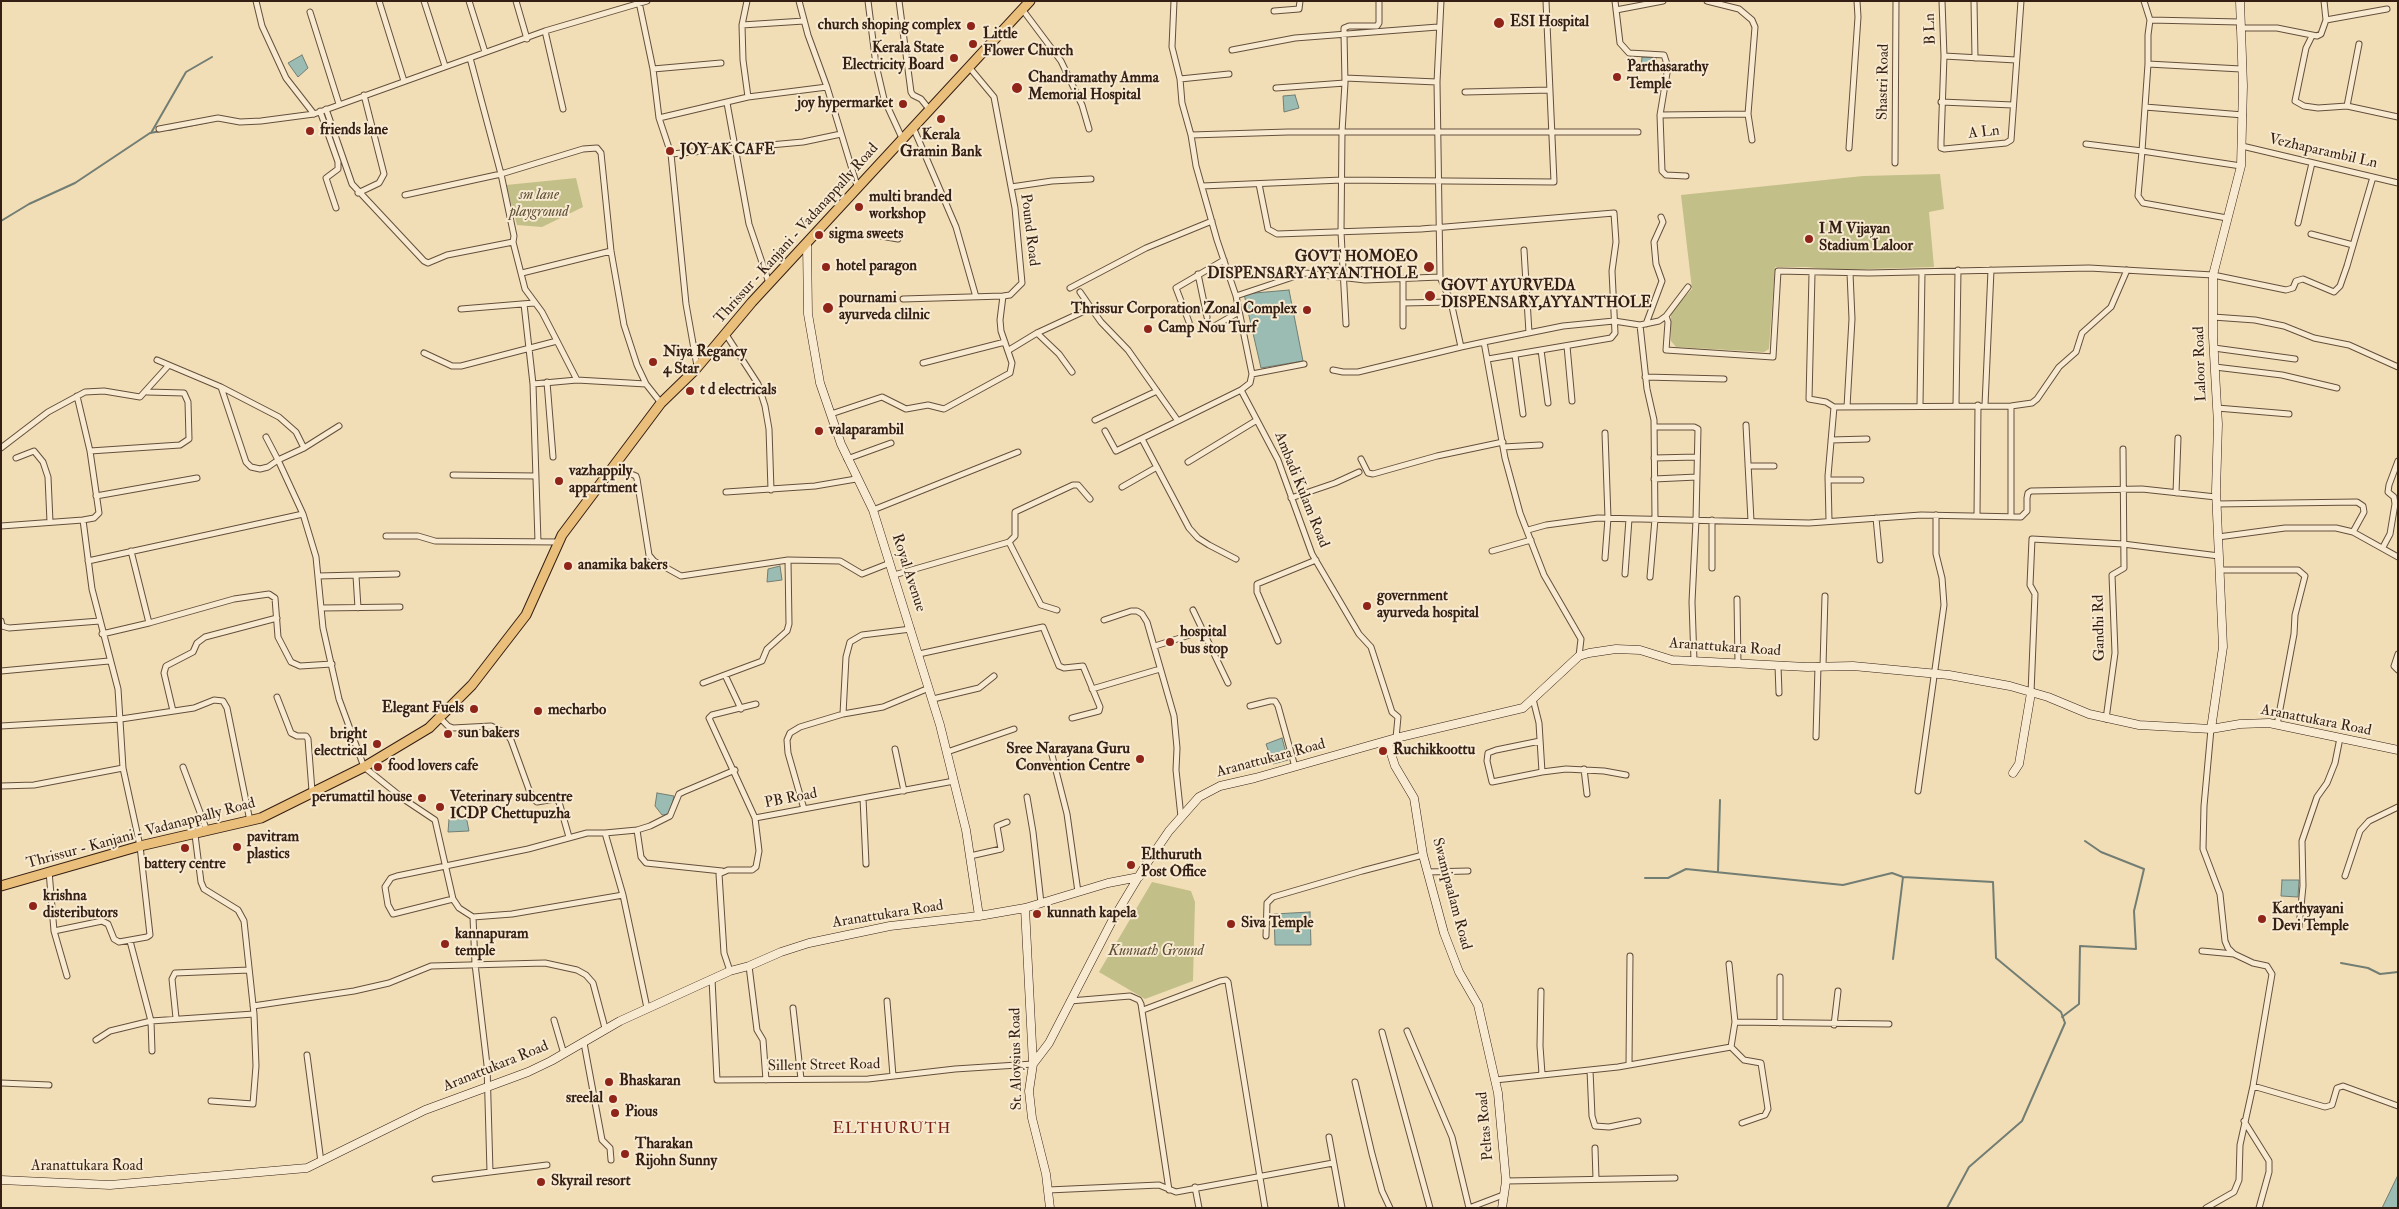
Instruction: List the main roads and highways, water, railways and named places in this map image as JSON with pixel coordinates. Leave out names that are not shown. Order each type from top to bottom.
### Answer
[{"type":"main road","name":"Thrissur - Kanjani - Vadanappally Road","points":[[1,886],[140,846],[195,835],[261,818],[364,767],[429,728],[472,684],[526,615],[559,542],[576,516],[614,468],[661,403],[698,366],[769,283],[858,190],[929,108],[1030,1]]},
{"type":"main road","name":"Laloor Road","points":[[2211,729],[2222,647],[2221,570],[2216,501],[2217,408],[2213,275],[2241,166],[2243,115],[2240,1]]},
{"type":"main road","name":"Royal Avenue","points":[[807,243],[808,314],[820,384],[847,459],[873,510],[933,699],[966,830],[979,916]]},
{"type":"main road","name":"Aranattukara Road","points":[[1,1180],[124,1184],[307,1168],[382,1129],[425,1110],[528,1072],[584,1043],[605,1028],[647,1008],[730,971],[750,966],[781,952],[809,943],[890,926],[979,916],[1025,908],[1078,892],[1139,877],[1169,831],[1199,797],[1220,786],[1296,767],[1396,738],[1518,709],[1533,699],[1579,656],[1616,649],[1640,650],[1672,660],[1778,666],[1853,666],[1934,673],[2010,686],[2106,719],[2139,725],[2211,729],[2255,722],[2398,750]]},
{"type":"main road","points":[[2012,773],[2020,764],[2031,693]]},
{"type":"main road","name":"Swamipaalam Road","points":[[1387,741],[1396,766],[1414,798],[1427,872],[1444,933],[1459,972],[1478,1005],[1490,1054]]},
{"type":"main road","points":[[1032,1064],[1049,1042],[1112,922],[1139,877]]},
{"type":"main road","name":"St. Aloysius Road","points":[[1025,908],[1032,1064],[1029,1091],[1032,1118],[1046,1174],[1050,1208]]},
{"type":"main road","name":"Peltas Road","points":[[1490,1054],[1495,1080],[1506,1181],[1502,1208]]},
{"type":"water","points":[[302,55],[308,68],[298,77],[288,63]]},
{"type":"water","points":[[1642,57],[1656,58],[1657,71],[1641,68]]},
{"type":"water","points":[[1295,95],[1299,108],[1284,112],[1283,96]]},
{"type":"water","points":[[1289,290],[1303,361],[1261,368],[1244,294]]},
{"type":"water","points":[[780,566],[782,580],[767,582],[768,569]]},
{"type":"water","points":[[1282,738],[1288,760],[1273,764],[1266,744]]},
{"type":"water","points":[[657,793],[674,796],[670,814],[662,815],[655,806]]},
{"type":"water","points":[[466,816],[469,831],[448,832],[449,819]]},
{"type":"water","points":[[2282,880],[2299,880],[2298,897],[2281,896]]},
{"type":"water","points":[[1310,912],[1311,945],[1275,945],[1274,914]]},
{"type":"water","points":[[2398,1175],[2398,1208],[2382,1208]]},
{"type":"waterway","points":[[151,133],[186,72],[212,57]]},
{"type":"waterway","points":[[169,130],[208,122]]},
{"type":"waterway","points":[[1,221],[29,204],[75,183],[150,133],[161,131]]},
{"type":"waterway","points":[[1718,872],[1720,800]]},
{"type":"waterway","points":[[2062,1017],[2079,1004],[2080,946],[2136,949],[2134,911],[2144,869],[2101,852],[2085,841]]},
{"type":"waterway","points":[[1645,878],[1668,878],[1686,869],[1843,885],[1892,873],[1903,877],[1993,882],[1996,958],[2061,1012],[2065,1023],[2022,1121],[1969,1167],[1947,1208]]},
{"type":"waterway","points":[[1893,959],[1903,877]]},
{"type":"waterway","points":[[2341,963],[2368,968],[2380,974],[2398,972]]},
{"type":"place","name":"ESI Hospital","points":[[1499,23]]},
{"type":"place","name":"church shoping complex","points":[[971,26]]},
{"type":"place","name":"Little Flower Church","points":[[973,44]]},
{"type":"place","name":"Kerala State Electricity Board","points":[[954,58]]},
{"type":"place","name":"Parthasarathy Temple","points":[[1617,77]]},
{"type":"place","name":"Chandramathy Amma Memorial Hospital","points":[[1017,88]]},
{"type":"place","name":"joy hypermarket","points":[[903,104]]},
{"type":"place","name":"Kerala Gramin Bank","points":[[941,119]]},
{"type":"place","name":"friends lane","points":[[310,131]]},
{"type":"place","name":"JOY AK CAFE","points":[[670,151]]},
{"type":"place","name":"multi branded workshop","points":[[859,207]]},
{"type":"place","name":"sigma sweets","points":[[819,235]]},
{"type":"place","name":"I M Vijayan Stadium Laloor","points":[[1809,239]]},
{"type":"place","name":"hotel paragon","points":[[826,267]]},
{"type":"place","name":"GOVT HOMOEO DISPENSARY AYYANTHOLE","points":[[1429,267]]},
{"type":"place","name":"GOVT AYURVEDA DISPENSARY,AYYANTHOLE","points":[[1430,296]]},
{"type":"place","name":"pournami ayurveda clilnic","points":[[828,308]]},
{"type":"place","name":"Thrissur Corporation Zonal Complex","points":[[1307,310]]},
{"type":"place","name":"Camp Nou Turf","points":[[1148,329]]},
{"type":"place","name":"Niya Regancy 4 Star","points":[[653,362]]},
{"type":"place","name":"t d electricals","points":[[690,391]]},
{"type":"place","name":"valaparambil","points":[[819,431]]},
{"type":"place","name":"vazhappily appartment","points":[[559,481]]},
{"type":"place","name":"anamika bakers","points":[[568,566]]},
{"type":"place","name":"government ayurveda hospital","points":[[1367,606]]},
{"type":"place","name":"hospital bus stop","points":[[1170,642]]},
{"type":"place","name":"Elegant Fuels","points":[[474,709]]},
{"type":"place","name":"mecharbo","points":[[538,711]]},
{"type":"place","name":"sun bakers","points":[[448,734]]},
{"type":"place","name":"bright electrical","points":[[377,744]]},
{"type":"place","name":"Ruchikkoottu","points":[[1383,751]]},
{"type":"place","name":"Sree Narayana Guru Convention Centre","points":[[1140,759]]},
{"type":"place","name":"food lovers cafe","points":[[378,767]]},
{"type":"place","name":"perumattil house","points":[[422,798]]},
{"type":"place","name":"Veterinary subcentre ICDP Chettupuzha","points":[[440,807]]},
{"type":"place","name":"pavitram plastics","points":[[237,847]]},
{"type":"place","name":"battery centre","points":[[185,848]]},
{"type":"place","name":"Elthuruth Post Office","points":[[1131,865]]},
{"type":"place","name":"krishna disteributors","points":[[33,906]]},
{"type":"place","name":"kunnath kapela","points":[[1037,914]]},
{"type":"place","name":"Karthyayani Devi Temple","points":[[2262,919]]},
{"type":"place","name":"Siva Temple","points":[[1231,924]]},
{"type":"place","name":"kannapuram temple","points":[[445,944]]},
{"type":"place","name":"Bhaskaran","points":[[609,1082]]},
{"type":"place","name":"sreelal","points":[[613,1099]]},
{"type":"place","name":"Pious","points":[[615,1113]]},
{"type":"place","name":"Tharakan Rijohn Sunny","points":[[625,1154]]},
{"type":"place","name":"Skyrail resort","points":[[541,1182]]},
{"type":"district","name":"ELTHURUTH","points":[[892,1130]]},
{"type":"park label","name":"sm lane playground","points":[[539,204]]},
{"type":"park label","name":"Kunnath Ground","points":[[1156,952]]}]
